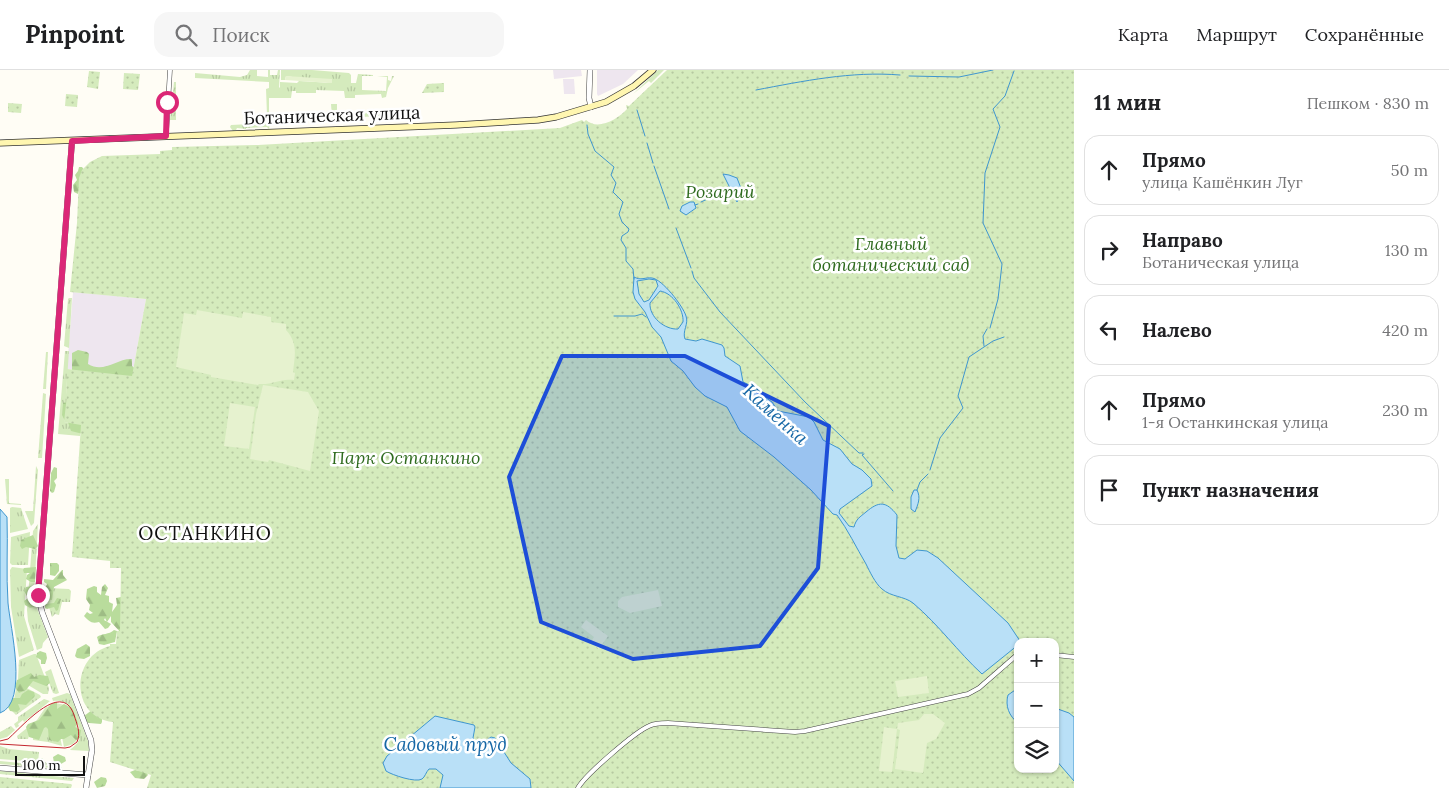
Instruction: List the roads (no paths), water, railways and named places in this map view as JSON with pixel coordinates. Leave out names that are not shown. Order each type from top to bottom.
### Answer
[{"type":"main road","name":"Ботаническая улица","points":[[0,143],[532,121],[552,118],[606,102],[628,90],[652,70]]},
{"type":"street","points":[[166,136],[170,70]]},
{"type":"street","points":[[590,70],[589,98],[591,107]]},
{"type":"street","points":[[72,141],[38,599],[91,740],[92,750],[86,788]]},
{"type":"street","points":[[1059,655],[1074,657]]},
{"type":"street","points":[[578,788],[586,776],[624,744],[654,724],[668,723],[795,732],[805,731],[968,694],[978,689],[1014,658]]},
{"type":"street","points":[[0,768],[88,775]]},
{"type":"water","points":[[723,174],[737,178],[742,191],[737,202]]},
{"type":"water","points":[[694,202],[696,208],[686,215],[680,211],[682,206]]},
{"type":"water","points":[[634,277],[639,279],[652,278],[656,280],[661,283],[677,300],[686,316],[685,339],[696,341],[702,339],[722,345],[725,356],[740,366],[743,382],[758,389],[772,402],[778,411],[809,417],[814,422],[823,440],[840,449],[852,464],[871,479],[872,486],[840,509],[839,513],[849,526],[854,527],[858,518],[879,504],[889,507],[897,515],[896,546],[899,558],[905,559],[917,550],[927,551],[938,558],[1008,623],[1018,638],[1014,638],[1014,648],[982,674],[913,603],[889,594],[882,589],[877,584],[837,515],[833,514],[811,490],[774,457],[740,431],[727,407],[705,396],[695,387],[683,371],[671,361],[661,337],[652,327],[645,312],[635,299],[633,292]],"holes":[[[656,280],[658,286],[649,300],[644,302],[639,294],[637,281]],[[660,291],[665,292],[677,303],[682,312],[683,322],[678,329],[663,325],[655,318],[650,308],[650,303]]]},
{"type":"water","points":[[914,490],[917,490],[919,496],[915,512],[911,509],[911,497]]},
{"type":"water","points":[[0,509],[7,517],[8,603],[16,663],[16,680],[14,695],[9,706],[0,713]]},
{"type":"water","points":[[1014,691],[1014,719],[1007,707],[1008,695]]},
{"type":"water","points":[[1059,709],[1074,717],[1074,781],[1059,764]]},
{"type":"water","name":"Садовый пруд","points":[[435,716],[474,725],[473,738],[477,743],[484,742],[491,737],[495,738],[511,763],[530,779],[531,788],[440,788],[443,775],[436,769],[429,769],[423,778],[419,780],[404,778],[386,771],[383,763],[387,756]]},
{"type":"waterway","points":[[909,76],[959,77],[993,70]]},
{"type":"waterway","points":[[990,328],[998,299],[1002,264],[983,223],[985,173],[1000,127],[993,109],[1005,96],[1014,71]]},
{"type":"waterway","points":[[756,90],[810,80],[864,74],[900,75]]},
{"type":"waterway","points":[[637,110],[645,136]]},
{"type":"waterway","name":"Каменка","points":[[587,125],[588,134],[595,151],[614,167],[611,175],[616,183],[613,192],[623,202],[619,214],[622,222],[629,229],[622,236],[621,240],[626,248],[626,261],[633,269],[634,279]]},
{"type":"waterway","points":[[647,143],[653,163]]},
{"type":"waterway","points":[[654,166],[669,209]]},
{"type":"waterway","points":[[701,202],[725,191]]},
{"type":"waterway","points":[[676,228],[691,268]]},
{"type":"waterway","points":[[692,271],[694,278],[720,312],[805,402],[859,453],[863,453]]},
{"type":"waterway","points":[[614,316],[642,314],[646,317]]},
{"type":"waterway","points":[[984,346],[983,336],[987,329]]},
{"type":"waterway","points":[[930,470],[940,438],[963,408],[958,396],[969,357],[993,341],[1004,337]]},
{"type":"waterway","points":[[864,454],[862,455],[893,491]]},
{"type":"waterway","points":[[917,490],[920,482],[928,474]]},
{"type":"tram line","points":[[0,741],[8,739],[42,709],[61,702],[68,705],[74,715],[79,732],[77,742],[65,748],[0,744]]},
{"type":"district","name":"ОСТАНКИНО","points":[[205,533]]},
{"type":"park label","name":"Розарий","points":[[720,191]]},
{"type":"park label","name":"Главный ботанический сад","points":[[891,253]]},
{"type":"park label","name":"Парк Останкино","points":[[406,457]]}]
